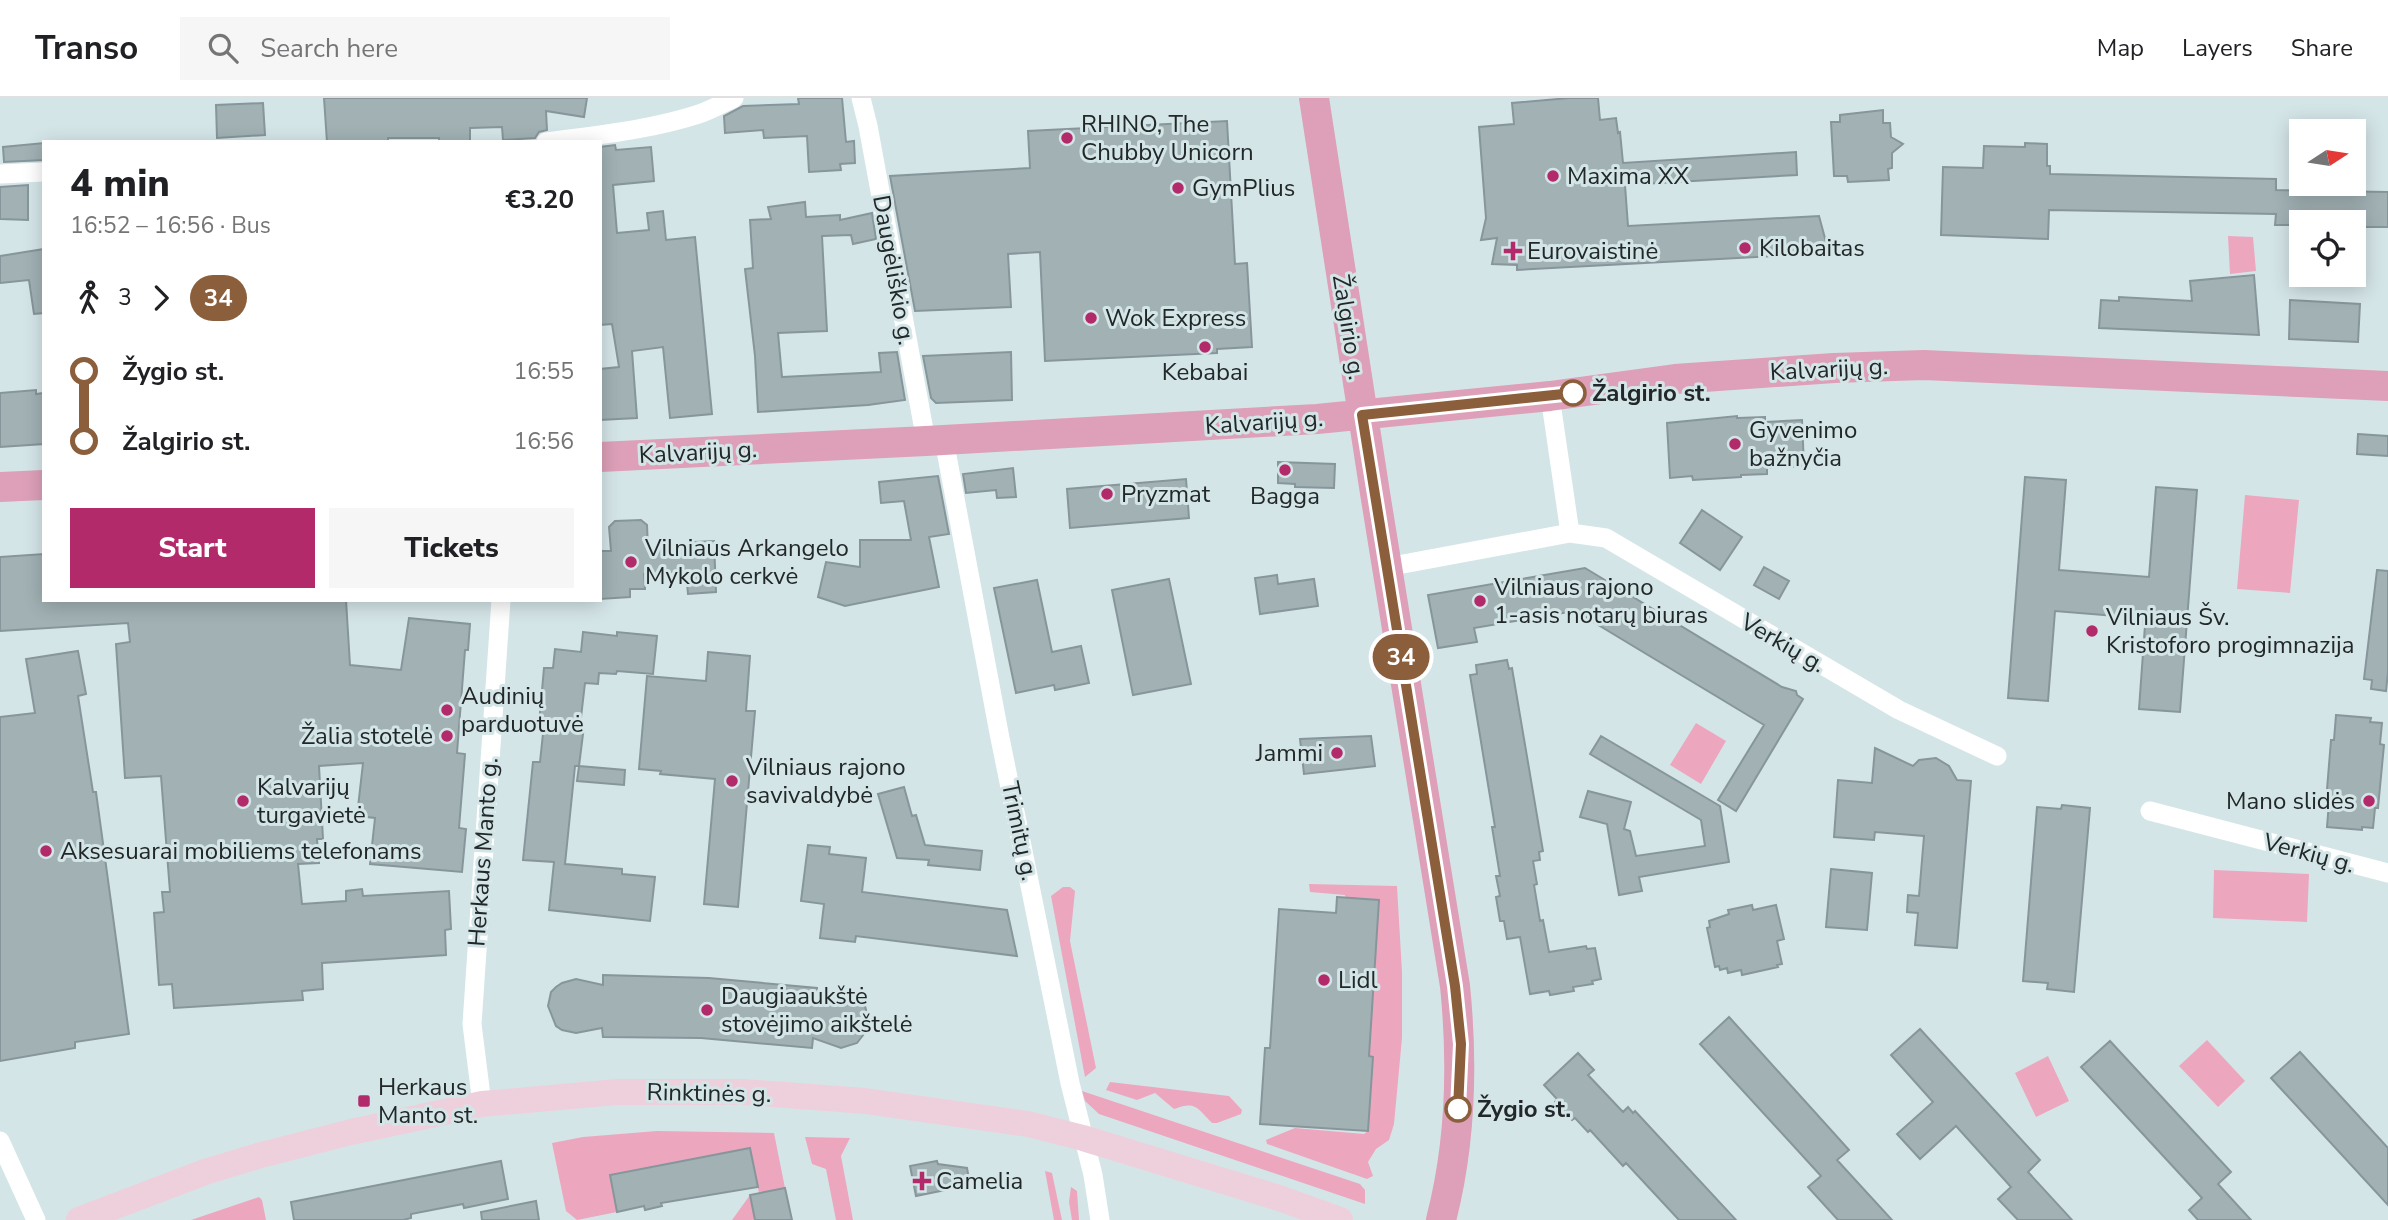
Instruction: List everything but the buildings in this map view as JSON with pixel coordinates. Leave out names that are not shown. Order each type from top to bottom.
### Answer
[{"type":"main road","name":"Žalgirio g.","points":[[1314,98],[1362,415],[1447,930],[1461,1044],[1455,1156],[1441,1220]]},
{"type":"main road","name":"Kalvarijų g.","points":[[602,457],[935,441],[1362,415],[1550,396],[1675,379],[1754,372],[1924,365],[2388,386]]},
{"type":"main road","points":[[0,487],[42,485]]},
{"type":"main road","name":"Rinktinės g.","points":[[79,1220],[205,1172],[261,1155],[351,1132],[482,1104],[617,1092],[744,1091],[865,1101],[1028,1124],[1083,1138],[1279,1198],[1340,1220]]},
{"type":"street","points":[[563,140],[681,119],[701,114],[734,98]]},
{"type":"street","name":"Daugėliškio g.","points":[[861,98],[935,441]]},
{"type":"street","points":[[0,174],[42,172]]},
{"type":"street","points":[[1550,396],[1570,533]]},
{"type":"street","name":"Trimitų g.","points":[[935,441],[1031,881],[1070,1083],[1093,1175],[1100,1220]]},
{"type":"street","name":"Verkių g.","points":[[1387,567],[1570,533],[1606,538],[1899,710],[1997,756]]},
{"type":"street","name":"Herkaus Manto g.","points":[[482,1104],[472,1024],[500,602]]},
{"type":"street","name":"Verkių g.","points":[[2150,811],[2388,873]]},
{"type":"street","points":[[0,1141],[36,1220]]},
{"type":"shaded area","points":[[2228,236],[2253,237],[2256,271],[2230,274]]},
{"type":"shaded area","points":[[2245,495],[2299,500],[2290,593],[2237,589]]},
{"type":"shaded area","points":[[1696,723],[1726,741],[1701,784],[1670,765]]},
{"type":"shaded area","points":[[2214,870],[2309,874],[2307,922],[2213,918]]},
{"type":"shaded area","points":[[1309,884],[1397,886],[1402,972],[1402,1038],[1394,1124],[1389,1140],[1376,1149],[1368,1162],[1373,1176],[1367,1179],[1267,1144],[1266,1140],[1295,1128],[1364,1134],[1368,1131],[1373,1057],[1369,1056],[1345,895],[1310,892]]},
{"type":"shaded area","points":[[1063,887],[1070,887],[1075,891],[1070,941],[1096,1068],[1085,1077],[1051,896]]},
{"type":"shaded area","points":[[2207,1040],[2245,1081],[2218,1107],[2179,1066]]},
{"type":"shaded area","points":[[2048,1056],[2069,1101],[2036,1117],[2015,1073]]},
{"type":"shaded area","points":[[1110,1082],[1229,1096],[1242,1110],[1241,1114],[1212,1123],[1199,1109],[1187,1106],[1174,1109],[1155,1093],[1137,1100],[1106,1090]]},
{"type":"shaded area","points":[[1082,1091],[1360,1184],[1365,1190],[1365,1204],[1099,1114],[1085,1101]]},
{"type":"shaded area","points":[[657,1131],[774,1133],[785,1188],[759,1193],[749,1148],[610,1175],[617,1212],[577,1220],[566,1211],[552,1143],[583,1137]]},
{"type":"shaded area","points":[[805,1137],[850,1138],[841,1156],[853,1220],[836,1220],[826,1169],[812,1164]]},
{"type":"shaded area","points":[[1045,1171],[1052,1173],[1062,1220],[1054,1220]]},
{"type":"shaded area","points":[[1071,1187],[1077,1191],[1079,1220],[1072,1220],[1069,1202]]},
{"type":"shaded area","points":[[750,1195],[755,1220],[732,1220]]},
{"type":"shaded area","points":[[259,1197],[266,1220],[191,1220]]},
{"type":"bus line","name":"34","points":[[1458,1109],[1461,1044],[1455,986],[1362,415],[1573,393]]},
{"type":"place","name":"RHINO, The Chubby Unicorn","points":[[1067,138]]},
{"type":"place","name":"Maxima XX","points":[[1553,176]]},
{"type":"place","name":"GymPlius","points":[[1178,188]]},
{"type":"place","name":"Kilobaitas","points":[[1745,248]]},
{"type":"place","name":"Eurovaistinė","points":[[1513,251]]},
{"type":"place","name":"Wok Express","points":[[1091,318]]},
{"type":"place","name":"Kebabai","points":[[1205,347]]},
{"type":"place","name":"Žalgirio st.","points":[[1573,393]]},
{"type":"place","name":"Gyvenimo bažnyčia","points":[[1735,444]]},
{"type":"place","name":"Bagga","points":[[1285,470]]},
{"type":"place","name":"Pryzmat","points":[[1107,494]]},
{"type":"place","name":"Vilniaus Arkangelo Mykolo cerkvė","points":[[631,562]]},
{"type":"place","name":"Vilniaus rajono 1-asis notarų biuras","points":[[1480,601]]},
{"type":"place","name":"Vilniaus Šv. Kristoforo progimnazija","points":[[2092,631]]},
{"type":"place","name":"Audinių parduotuvė","points":[[447,710]]},
{"type":"place","name":"Žalia stotelė","points":[[447,736]]},
{"type":"place","name":"Jammi","points":[[1337,753]]},
{"type":"place","name":"Vilniaus rajono savivaldybė","points":[[732,781]]},
{"type":"place","name":"Kalvarijų turgavietė","points":[[243,801]]},
{"type":"place","name":"Mano slidės","points":[[2369,801]]},
{"type":"place","name":"Aksesuarai mobiliems telefonams","points":[[46,851]]},
{"type":"place","name":"Lidl","points":[[1324,980]]},
{"type":"place","name":"Daugiaaukštė stovėjimo aikštelė","points":[[707,1010]]},
{"type":"place","name":"Herkaus Manto st.","points":[[364,1101]]},
{"type":"place","name":"Žygio st.","points":[[1458,1109]]},
{"type":"place","name":"Camelia","points":[[922,1181]]}]
